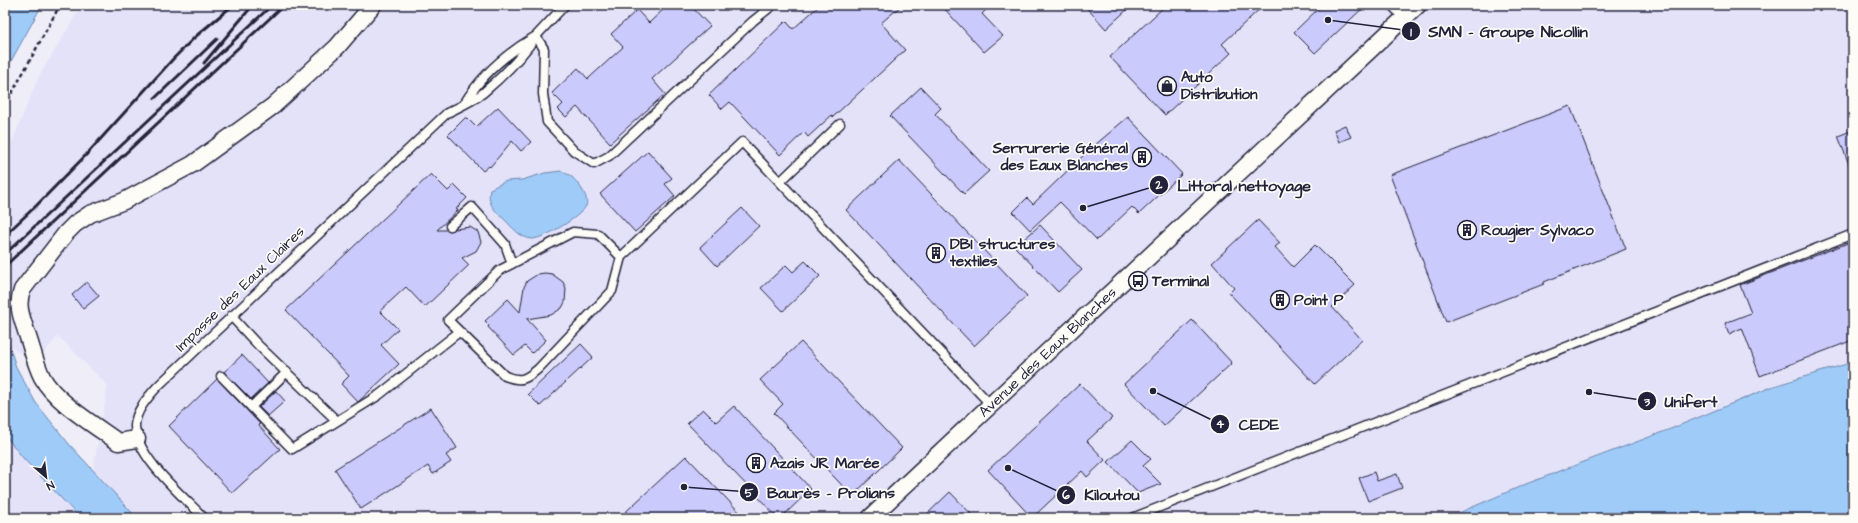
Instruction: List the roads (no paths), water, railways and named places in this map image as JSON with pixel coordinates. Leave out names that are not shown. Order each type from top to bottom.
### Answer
[{"type":"street","points":[[138,439],[118,442],[51,390],[42,378],[34,360],[18,309],[19,297],[22,290],[66,233],[75,224],[90,214],[124,201],[193,164],[267,111],[337,47],[374,5]]},
{"type":"street","name":"Avenue des Eaux Blanches","points":[[870,518],[991,405],[1407,8]]},
{"type":"lane","name":"Impasse des Eaux Claires","points":[[204,518],[150,462],[138,439],[135,424],[147,398],[231,316],[447,113],[482,94],[525,52],[536,36],[565,5]]},
{"type":"lane","points":[[536,36],[544,49],[543,94],[547,122],[574,151],[594,164],[609,156],[773,5]]},
{"type":"lane","points":[[780,182],[840,124]]},
{"type":"lane","points":[[621,257],[598,234],[573,232],[500,270],[448,320],[505,376],[517,381],[528,377],[538,369],[612,291],[621,257],[742,142],[991,405]]},
{"type":"lane","points":[[450,226],[472,207],[505,244],[512,264]]},
{"type":"lane","points":[[1132,518],[1331,441],[1853,234]]},
{"type":"lane","points":[[231,316],[257,344],[337,421]]},
{"type":"lane","points":[[221,376],[292,449],[379,395],[459,332]]},
{"type":"lane","points":[[251,407],[287,372]]},
{"type":"water","points":[[5,5],[42,5],[5,72]]},
{"type":"water","points":[[561,171],[571,176],[577,182],[585,194],[587,202],[586,206],[577,216],[553,231],[538,238],[532,239],[524,237],[513,229],[492,206],[489,194],[490,189],[506,181],[522,180],[545,173]]},
{"type":"water","points":[[5,332],[16,367],[36,403],[69,444],[137,518],[80,518],[23,458],[5,435]]},
{"type":"water","points":[[1853,362],[1853,518],[1447,518],[1526,484],[1673,428],[1774,386]]},
{"type":"railway","points":[[5,235],[86,155],[173,59],[195,37],[233,5]]},
{"type":"railway","points":[[204,63],[253,5]]},
{"type":"railway","points":[[5,254],[272,5]]},
{"type":"railway","points":[[5,266],[284,5]]},
{"type":"railway","points":[[155,98],[217,39]]},
{"type":"place","name":"SMN - Groupe Nicollin","points":[[1328,20]]},
{"type":"place","name":"Auto Distribution","points":[[1167,86]]},
{"type":"place","name":"Serrurerie Général des Eaux Blanches","points":[[1142,157]]},
{"type":"place","name":"Littoral nettoyage","points":[[1083,208]]},
{"type":"place","name":"Rougier Sylvaco","points":[[1467,230]]},
{"type":"place","name":"DBI structures textiles","points":[[936,253]]},
{"type":"place","name":"Terminal","points":[[1138,281]]},
{"type":"place","name":"Point P","points":[[1280,300]]},
{"type":"place","name":"CEDE","points":[[1153,391]]},
{"type":"place","name":"Unifert","points":[[1589,392]]},
{"type":"place","name":"Azais JR Marée","points":[[756,463]]},
{"type":"place","name":"Kiloutou","points":[[1008,468]]},
{"type":"place","name":"Baurès - Prolians","points":[[684,487]]}]
